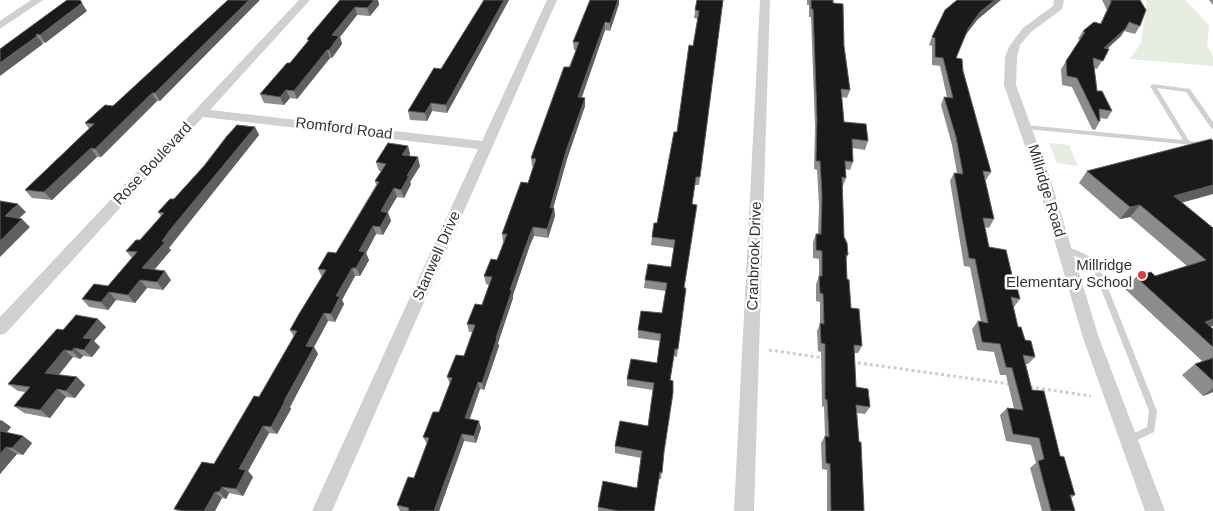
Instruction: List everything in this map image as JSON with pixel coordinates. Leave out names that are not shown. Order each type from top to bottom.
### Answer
[{"type":"street","points":[[0,26],[38,0]]},
{"type":"street","name":"Rose Boulevard","points":[[0,328],[202,113],[305,0]]},
{"type":"street","name":"Stanwell Drive","points":[[322,511],[552,0]]},
{"type":"street","name":"Cranbrook Drive","points":[[744,511],[765,0]]},
{"type":"street","name":"Millridge Road","points":[[1059,0],[1058,7],[1022,35],[1015,45],[1011,57],[1010,85],[1026,127],[1091,338],[1155,511]]},
{"type":"street","name":"Romford Road","points":[[202,113],[487,146]]},
{"type":"lane","points":[[1187,142],[1153,86],[1188,90],[1213,127]]},
{"type":"lane","points":[[1026,127],[1213,145]]},
{"type":"lane","points":[[1063,248],[1082,256],[1097,270],[1153,410],[1151,429],[1129,440]]},
{"type":"path","points":[[769,350],[827,358]]},
{"type":"path","points":[[847,361],[1013,385]]},
{"type":"path","points":[[1022,386],[1091,396]]},
{"type":"shaded area","points":[[1147,0],[1185,0],[1209,25],[1207,46],[1213,56],[1213,66],[1130,59],[1141,43]]},
{"type":"shaded area","points":[[1049,143],[1069,145],[1078,166],[1057,163]]},
{"type":"building","points":[[67,0],[80,0],[82,3],[40,35],[36,34],[37,36],[0,63],[0,49]]},
{"type":"building","points":[[228,0],[249,0],[95,149],[91,148],[44,192],[25,190],[94,124],[85,123],[105,105],[113,106]]},
{"type":"building","points":[[340,0],[374,0],[367,8],[355,7],[332,35],[339,36],[329,50],[327,50],[294,91],[286,90],[280,97],[260,94],[287,63],[290,63],[309,40],[307,39]]},
{"type":"building","points":[[484,0],[504,0],[446,105],[431,103],[425,113],[408,111],[434,68],[441,69]]},
{"type":"building","points":[[590,0],[618,0],[610,23],[605,22],[578,97],[585,98],[566,151],[550,208],[554,208],[547,229],[533,227],[510,290],[512,290],[482,383],[478,382],[465,418],[479,421],[474,436],[462,434],[434,511],[408,511],[409,508],[397,505],[408,477],[414,478],[429,438],[423,437],[433,412],[439,412],[452,378],[447,377],[456,355],[464,356],[475,325],[467,324],[475,304],[482,305],[492,277],[484,276],[491,259],[497,260],[507,234],[502,234],[521,182],[528,183],[536,159],[531,158],[564,67],[570,67],[579,42],[573,42]]},
{"type":"building","points":[[697,0],[723,0],[700,177],[696,177],[692,204],[697,205],[684,288],[686,288],[678,349],[675,349],[670,380],[673,381],[673,393],[662,473],[660,472],[654,511],[618,511],[598,507],[603,481],[637,488],[642,451],[615,446],[620,421],[648,426],[654,383],[627,379],[631,359],[657,363],[661,334],[638,330],[641,311],[662,313],[667,283],[645,280],[648,264],[671,267],[675,240],[652,237],[654,223],[657,223],[674,132],[677,132],[689,45],[693,46],[699,11],[695,10]]},
{"type":"building","points":[[811,0],[833,0],[833,3],[843,4],[844,46],[850,90],[841,89],[844,122],[866,124],[868,141],[852,139],[853,162],[845,161],[846,178],[842,177],[844,237],[847,243],[848,255],[846,255],[847,279],[849,280],[851,308],[859,309],[862,346],[854,345],[856,387],[868,389],[870,407],[856,405],[859,442],[861,442],[864,511],[831,511],[830,464],[826,463],[825,436],[829,437],[827,400],[825,399],[825,344],[821,343],[820,323],[824,324],[823,294],[820,293],[819,276],[822,276],[822,251],[816,250],[816,234],[821,234],[822,196],[820,161],[816,161],[817,119],[813,9],[811,9]]},
{"type":"building","points":[[957,0],[995,0],[980,12],[968,29],[956,58],[962,59],[963,71],[991,172],[983,171],[994,219],[983,218],[989,247],[1006,250],[1020,299],[1011,297],[1018,327],[1021,327],[1025,340],[1031,341],[1035,357],[1023,355],[1032,390],[1044,391],[1060,456],[1064,457],[1075,495],[1070,495],[1075,511],[1051,511],[1038,461],[1044,459],[1039,438],[1013,434],[1007,408],[1023,410],[1012,368],[1006,367],[1000,344],[982,342],[978,321],[988,323],[975,259],[969,258],[954,173],[963,174],[956,137],[944,97],[953,98],[943,58],[935,57],[935,38],[932,37],[945,10]]},
{"type":"building","points":[[1111,0],[1140,0],[1146,10],[1140,26],[1129,22],[1126,28],[1104,48],[1109,49],[1103,61],[1093,58],[1097,91],[1102,91],[1112,111],[1099,109],[1100,121],[1098,121],[1077,78],[1067,76],[1066,61],[1085,32],[1083,31],[1094,22],[1101,24]]},
{"type":"building","points":[[237,125],[255,127],[170,230],[162,241],[165,242],[142,268],[165,271],[157,282],[140,280],[128,295],[109,292],[101,302],[82,299],[94,284],[108,286],[137,252],[126,251],[136,240],[140,240],[164,213],[158,212],[170,199],[174,199],[204,166]]},
{"type":"building","name":"Millridge Elementary School","points":[[1211,139],[1213,141],[1213,185],[1174,196],[1213,228],[1213,319],[1205,322],[1213,329],[1213,347],[1136,277],[1151,272],[1155,276],[1206,260],[1140,205],[1130,207],[1087,171]]},
{"type":"building","points":[[388,143],[408,146],[402,155],[418,157],[401,190],[394,188],[381,211],[388,213],[380,227],[373,226],[359,251],[365,252],[356,268],[352,268],[336,296],[340,296],[331,314],[324,313],[306,346],[314,347],[271,427],[263,426],[239,469],[246,470],[236,489],[222,487],[219,492],[215,492],[204,511],[174,509],[202,462],[214,464],[254,396],[259,397],[297,331],[290,330],[326,270],[318,269],[328,252],[336,253],[379,182],[375,181],[386,164],[376,162]]},
{"type":"building","points":[[0,201],[18,204],[5,216],[22,219],[0,241]]},
{"type":"building","points":[[76,315],[98,319],[83,338],[92,339],[84,350],[74,348],[72,351],[64,350],[45,373],[77,377],[66,391],[57,389],[40,410],[14,406],[30,387],[8,384],[57,329],[63,330]]},
{"type":"building","points":[[1213,358],[1213,381],[1195,364]]},
{"type":"building","points":[[0,431],[23,436],[12,448],[6,447],[0,454]]},
{"type":"place","name":"Millridge Elementary School","points":[[1142,275]]}]
